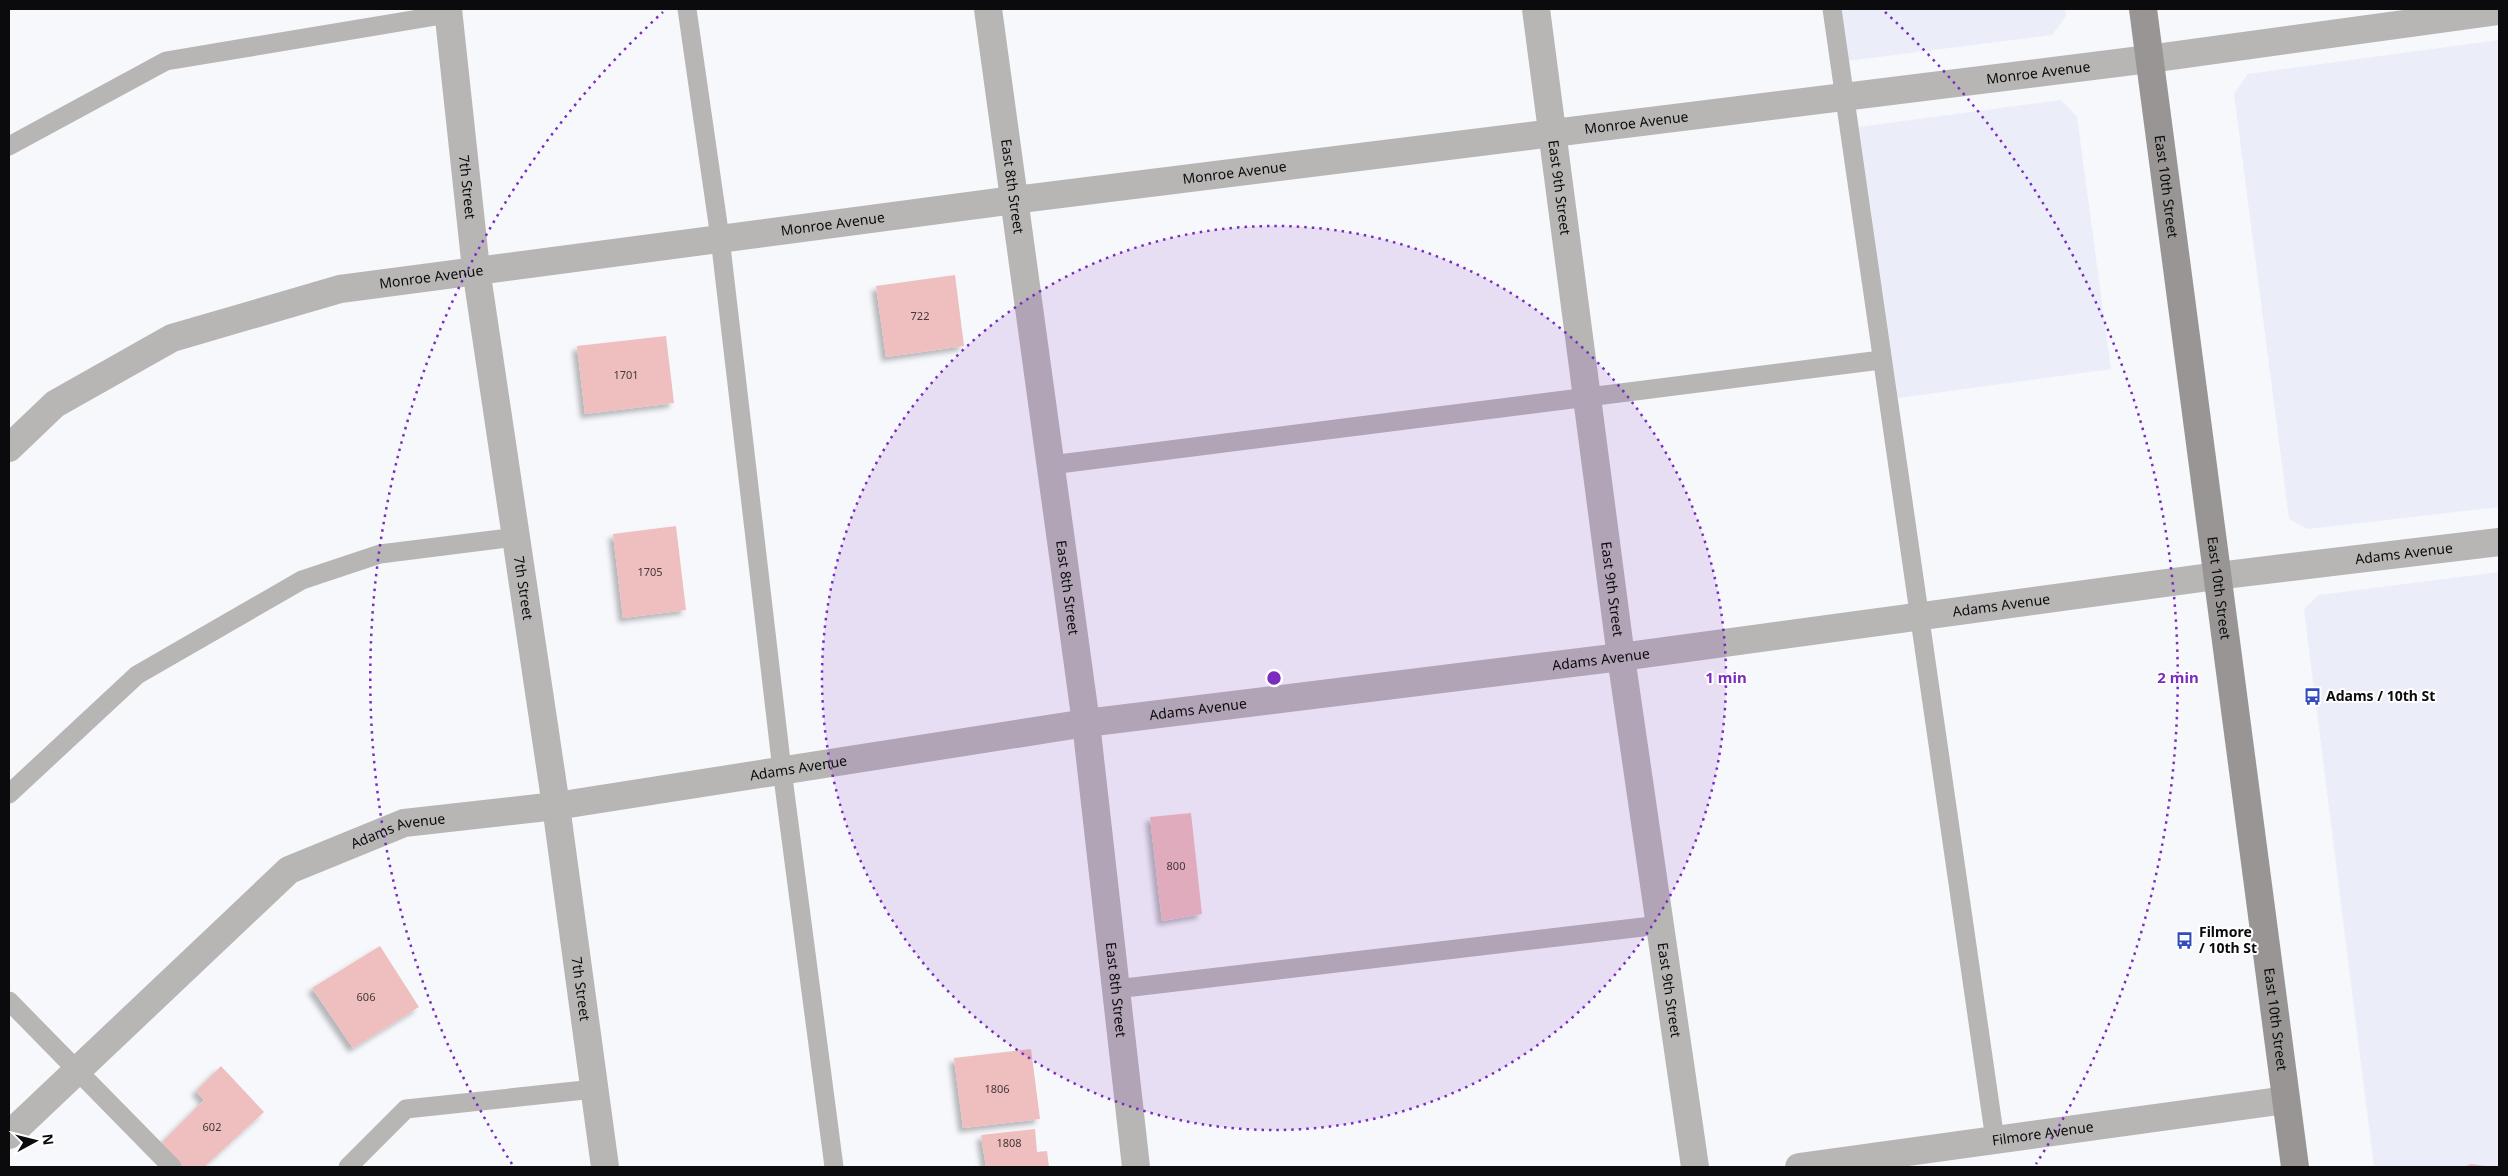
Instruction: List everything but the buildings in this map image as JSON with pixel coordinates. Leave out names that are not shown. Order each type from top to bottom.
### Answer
[{"type":"main road","name":"East 10th Street","points":[[2142,9],[2295,1167]]},
{"type":"street","name":"East 8th Street","points":[[988,9],[1086,722],[1136,1167]]},
{"type":"street","name":"East 9th Street","points":[[1536,9],[1554,131],[1621,657],[1695,1167]]},
{"type":"street","name":"7th Street","points":[[448,11],[476,269],[556,806],[605,1167]]},
{"type":"street","name":"Monroe Avenue","points":[[9,448],[55,404],[172,338],[340,289],[476,269],[1554,131],[2149,59],[2469,12],[2499,12]]},
{"type":"street","name":"Adams Avenue","points":[[9,1135],[289,870],[404,823],[556,806],[1086,722],[1621,657],[2217,576],[2499,542]]},
{"type":"street","name":"Filmore Avenue","points":[[1799,1167],[2286,1100]]},
{"type":"lane","points":[[686,9],[720,238],[782,770],[834,1167]]},
{"type":"lane","points":[[1832,9],[1994,1140]]},
{"type":"lane","points":[[9,146],[166,61],[448,11]]},
{"type":"lane","points":[[1051,465],[1881,360]]},
{"type":"lane","points":[[9,794],[137,676],[302,580],[380,554],[516,537]]},
{"type":"lane","points":[[1116,989],[1660,926]]},
{"type":"lane","points":[[9,1001],[172,1167]]},
{"type":"lane","points":[[348,1167],[406,1109],[594,1089]]},
{"type":"shaded area","points":[[1841,9],[2065,9],[2066,16],[2052,35],[1847,61]]},
{"type":"shaded area","points":[[2499,40],[2499,507],[2308,529],[2289,519],[2234,94],[2248,74]]},
{"type":"shaded area","points":[[2061,100],[2077,117],[2111,369],[1898,398],[1859,127]]},
{"type":"shaded area","points":[[2499,572],[2499,1167],[2374,1167],[2304,609],[2319,595]]},
{"type":"place","name":"Adams / 10th St","points":[[2312,696]]},
{"type":"place","name":"Filmore / 10th St","points":[[2185,940]]}]
